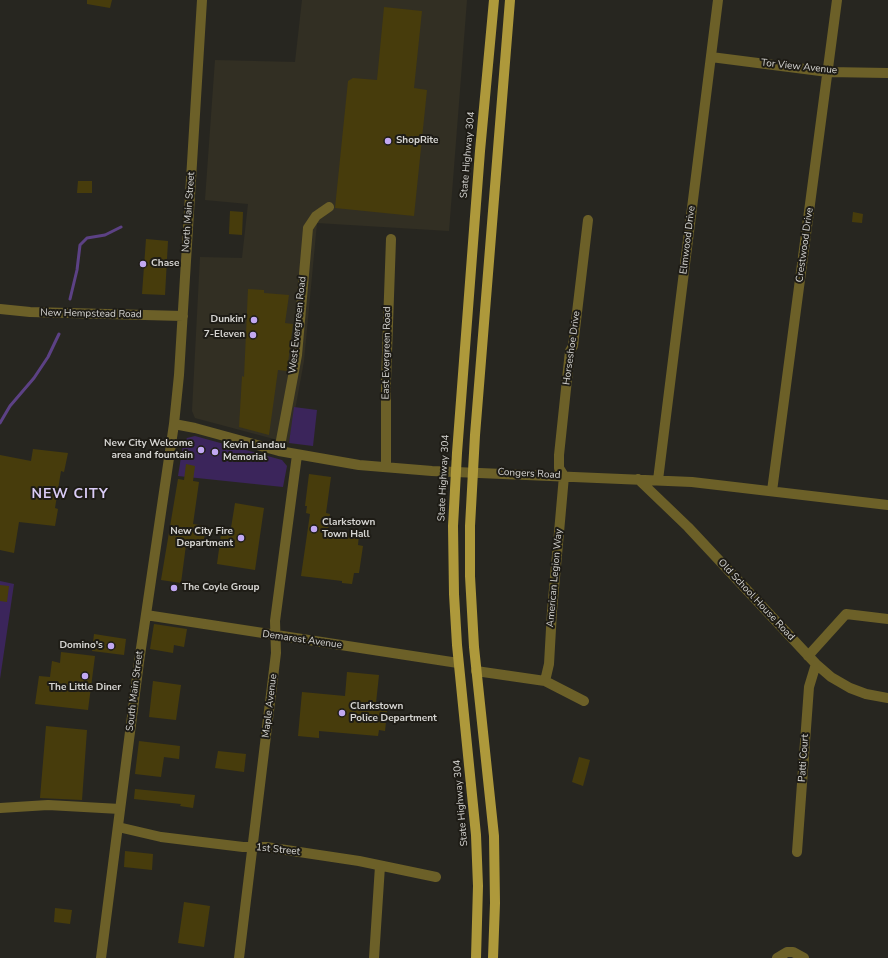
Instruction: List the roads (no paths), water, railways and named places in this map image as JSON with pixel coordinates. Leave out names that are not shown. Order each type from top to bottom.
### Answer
[{"type":"main road","name":"State Highway 304","points":[[476,958],[478,897],[476,834],[458,663],[453,559],[456,471],[480,151],[494,0]]},
{"type":"main road","points":[[493,958],[495,903],[493,830],[476,672],[470,576],[473,472],[510,0]]},
{"type":"street","name":"North Main Street","points":[[174,424],[183,316],[202,0]]},
{"type":"street","name":"Elmwood Drive","points":[[658,480],[718,0]]},
{"type":"street","name":"Crestwood Drive","points":[[772,491],[837,0]]},
{"type":"street","name":"Tor View Avenue","points":[[711,57],[828,72],[888,73]]},
{"type":"street","name":"West Evergreen Road","points":[[279,451],[296,362],[308,228],[316,216],[329,207]]},
{"type":"street","name":"Horseshoe Drive","points":[[564,476],[559,468],[559,455],[570,351],[573,346],[588,220]]},
{"type":"street","name":"East Evergreen Road","points":[[386,467],[386,381],[391,239]]},
{"type":"street","name":"New Hempstead Road","points":[[0,309],[30,312],[183,316]]},
{"type":"street","name":"Congers Road","points":[[174,424],[195,428],[279,451],[346,463],[386,467],[658,480],[711,484],[888,505]]},
{"type":"street","name":"South Main Street","points":[[101,958],[146,615],[174,424]]},
{"type":"street","name":"Maple Avenue","points":[[239,958],[276,653],[277,636],[275,621],[297,455]]},
{"type":"street","name":"American Legion Way","points":[[545,681],[550,664],[552,611],[564,476]]},
{"type":"street","name":"Old School House Road","points":[[638,479],[688,527],[816,664],[831,677],[850,688],[866,694],[888,698]]},
{"type":"street","points":[[808,656],[846,614],[888,619]]},
{"type":"street","name":"Demarest Avenue","points":[[146,615],[458,663]]},
{"type":"street","name":"Patti Court","points":[[797,852],[808,687],[816,664]]},
{"type":"street","points":[[476,672],[545,681],[584,701]]},
{"type":"street","points":[[0,808],[48,805],[120,809]]},
{"type":"street","name":"1st Street","points":[[118,827],[162,837],[253,847],[266,847],[359,860],[380,866],[436,877]]},
{"type":"street","points":[[374,958],[380,866]]},
{"type":"street","points":[[777,958],[787,952],[794,952],[804,958]]},
{"type":"waterway","points":[[70,299],[77,270],[80,245],[87,238],[105,235],[121,227]]},
{"type":"waterway","points":[[0,423],[10,406],[34,378],[48,357],[59,334]]},
{"type":"place","name":"ShopRite","points":[[388,141]]},
{"type":"place","name":"Chase","points":[[143,264]]},
{"type":"place","name":"Dunkin'","points":[[254,320]]},
{"type":"place","name":"7-Eleven","points":[[253,335]]},
{"type":"place","name":"New City Welcome area and fountain","points":[[201,450]]},
{"type":"place","name":"Kevin Landau Memorial","points":[[215,452]]},
{"type":"place","name":"Clarkstown Town Hall","points":[[314,529]]},
{"type":"place","name":"New City Fire Department","points":[[241,538]]},
{"type":"place","name":"The Coyle Group","points":[[174,588]]},
{"type":"place","name":"Domino's","points":[[111,646]]},
{"type":"place","name":"The Little Diner","points":[[85,676]]},
{"type":"place","name":"Clarkstown Police Department","points":[[342,713]]},
{"type":"district","name":"NEW CITY","points":[[70,495]]}]
